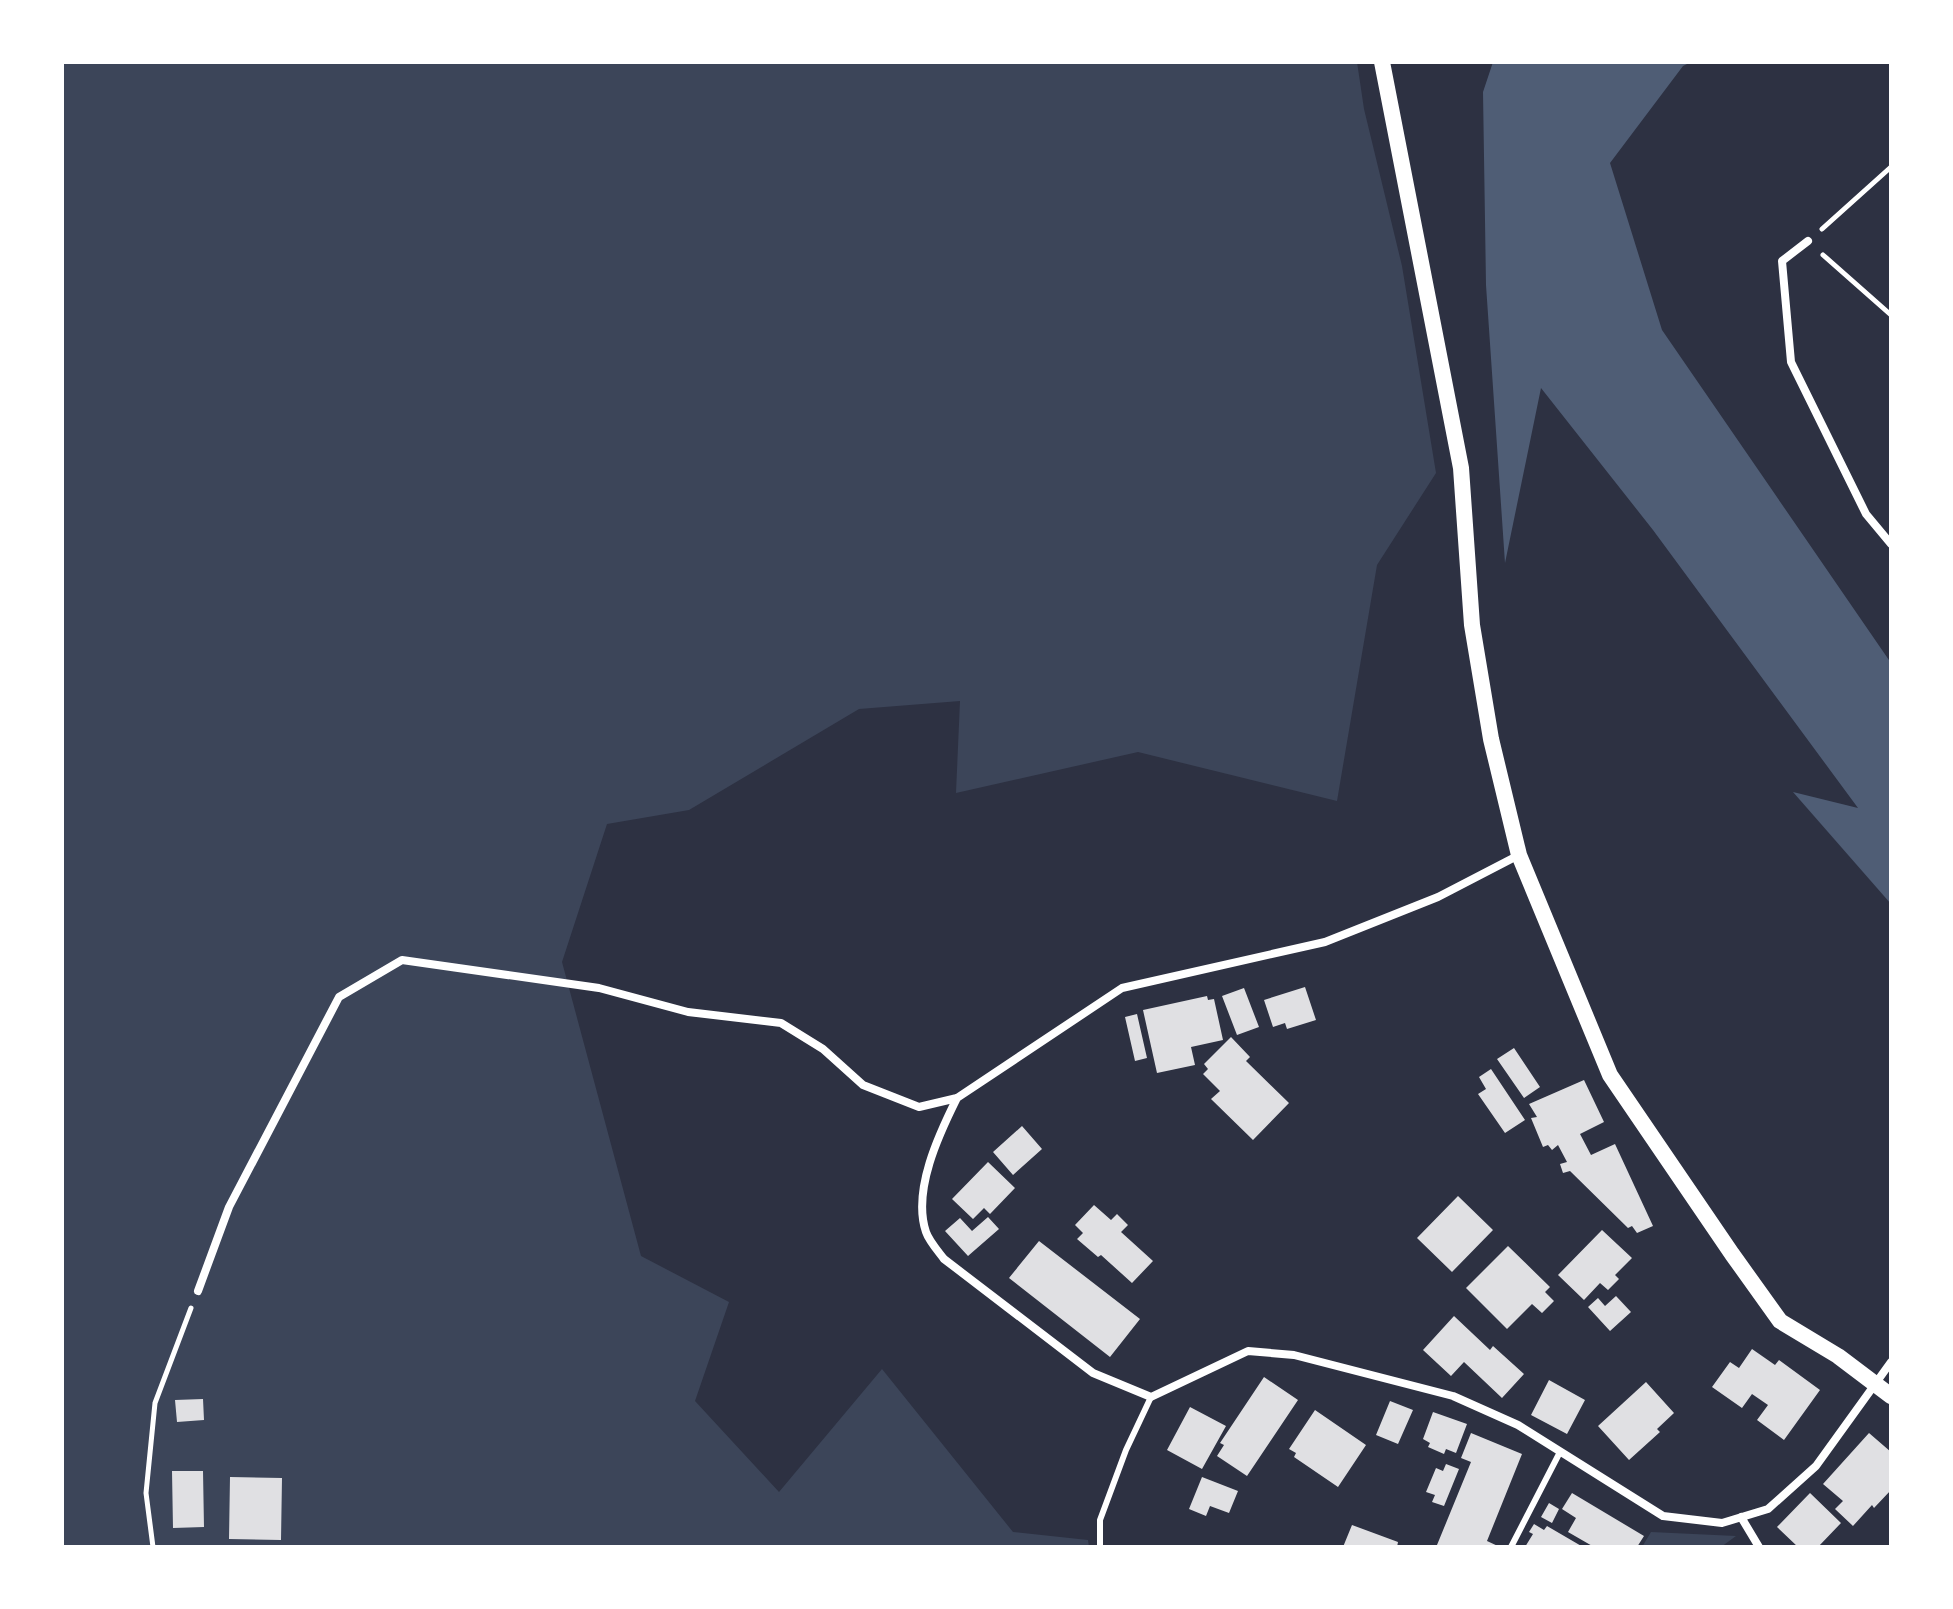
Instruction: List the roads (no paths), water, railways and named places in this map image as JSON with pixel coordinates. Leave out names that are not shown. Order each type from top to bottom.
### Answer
[{"type":"main road","points":[[1382,62],[1461,468],[1472,625],[1491,739],[1519,855],[1610,1075],[1780,1321],[1838,1356],[1891,1396]]},
{"type":"street","points":[[1808,241],[1782,261],[1791,362],[1866,514],[1891,544]]},
{"type":"street","points":[[198,1291],[229,1207],[339,997],[402,960],[599,988],[688,1012],[781,1023],[823,1049],[863,1085],[919,1107],[957,1098],[1122,988],[1325,942],[1438,897],[1519,855]]},
{"type":"street","points":[[957,1098],[936,1141],[923,1201],[926,1233],[944,1259],[1093,1373],[1151,1397],[1248,1351],[1294,1355],[1453,1396],[1518,1425],[1663,1516],[1722,1523],[1768,1509],[1816,1466],[1891,1362]]},
{"type":"street","points":[[1741,1517],[1759,1547]]},
{"type":"lane","points":[[1100,1547],[1100,1520],[1126,1450],[1151,1397]]},
{"type":"lane","points":[[1511,1547],[1560,1452]]}]
